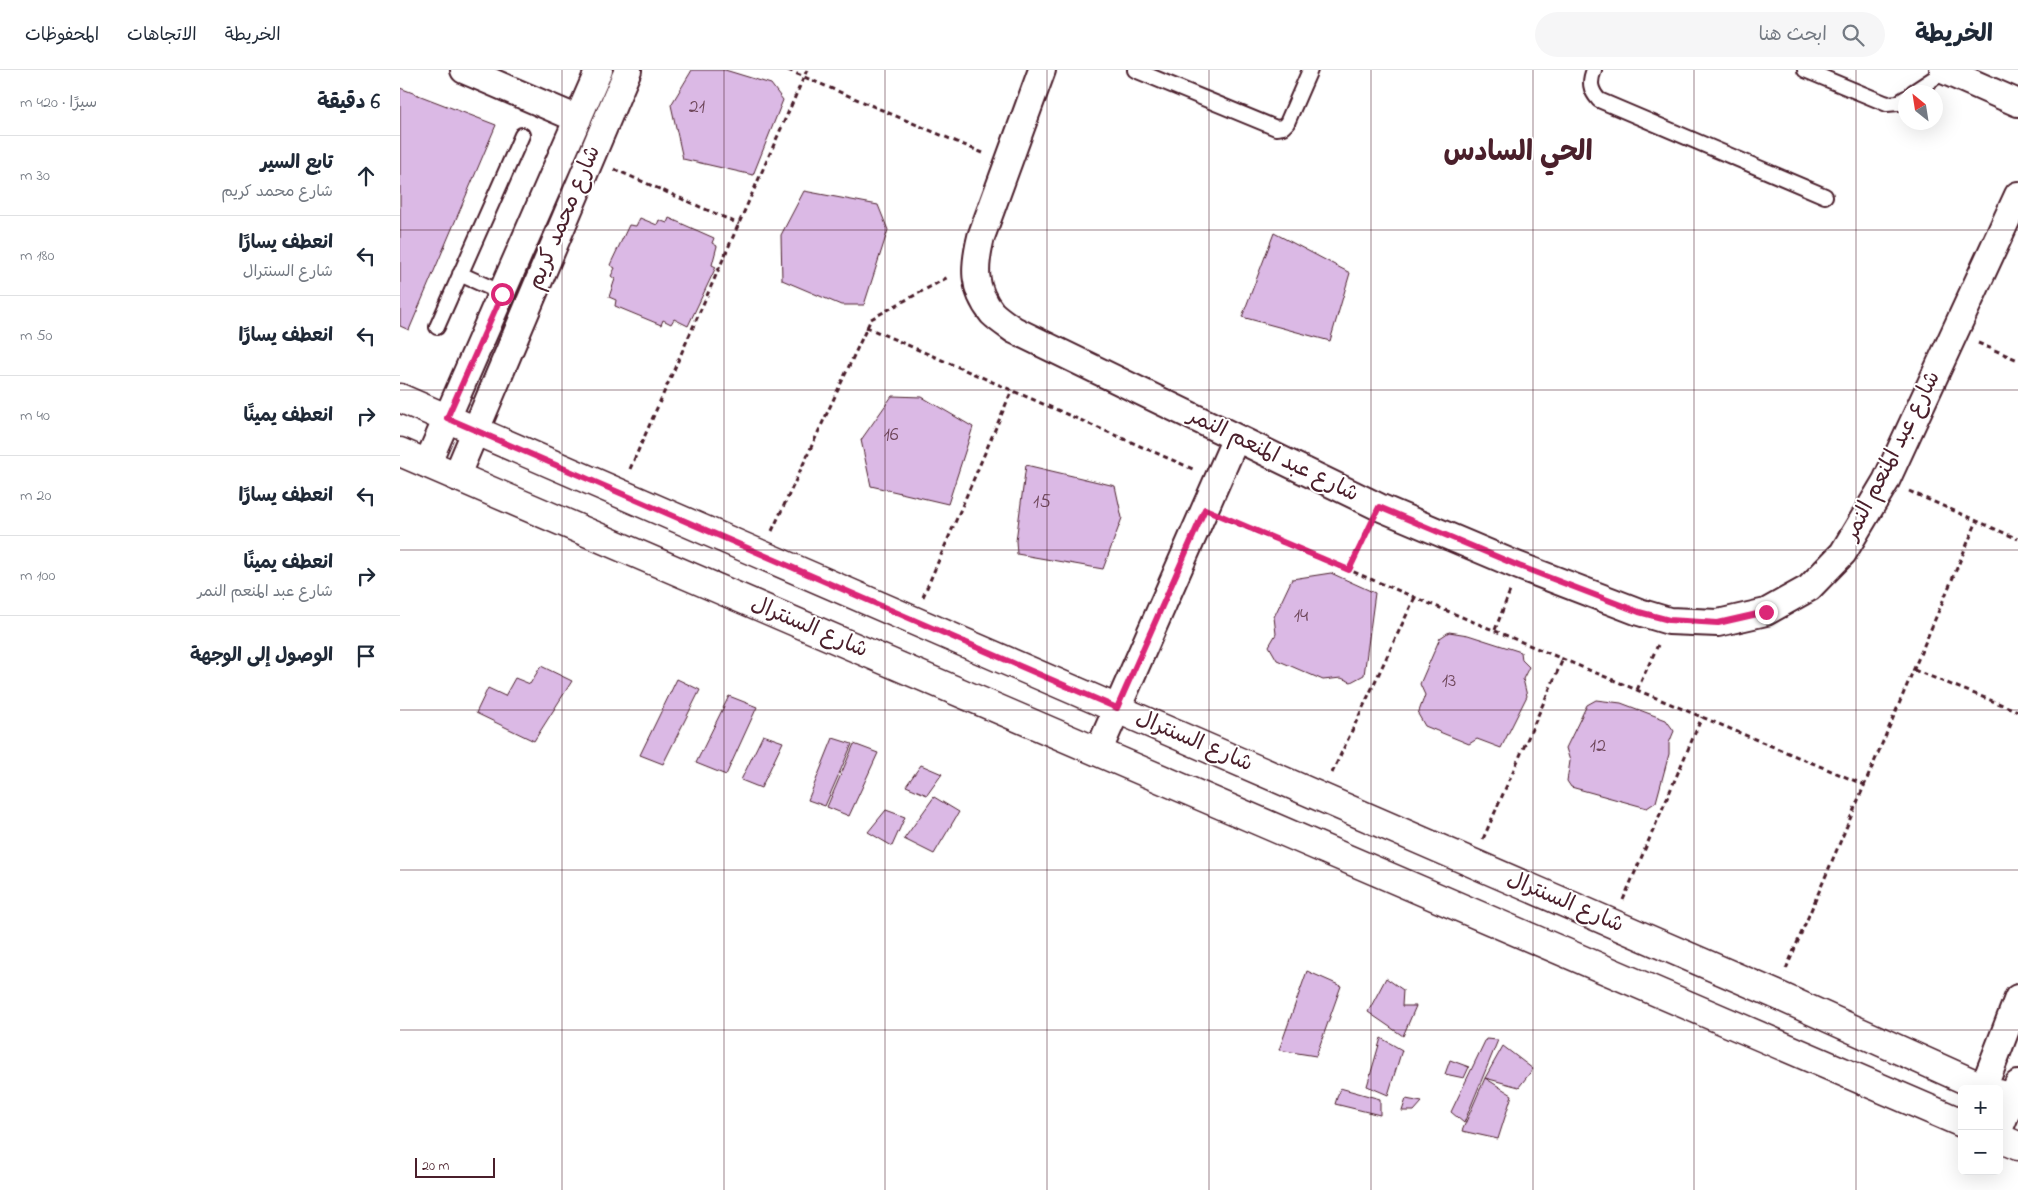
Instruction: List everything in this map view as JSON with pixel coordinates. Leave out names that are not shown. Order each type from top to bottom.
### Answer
[{"type":"street","points":[[464,70],[578,119]]},
{"type":"street","name":"شارع محمد كريم","points":[[427,464],[599,70]]},
{"type":"street","name":"شارع محمد كريم","points":[[456,477],[628,70]]},
{"type":"street","name":"شارع عبد المنعم النمر","points":[[1042,70],[981,238],[975,264],[979,290],[993,314],[1014,330],[1379,507],[1519,566],[1639,612],[1669,620],[1718,623],[1766,612],[1809,588],[1844,553],[1886,481],[2018,195]]},
{"type":"street","points":[[1944,70],[2018,103]]},
{"type":"street","name":"شارع السنترال","points":[[400,398],[1984,1085]]},
{"type":"street","points":[[1098,752],[1236,438]]},
{"type":"street","name":"شارع السنترال","points":[[400,452],[1958,1121]]},
{"type":"street","points":[[2001,1085],[2018,998]]},
{"type":"street","points":[[2003,1140],[2018,1146]]},
{"type":"lane","points":[[1135,70],[1276,128],[1282,127],[1287,123],[1310,70]]},
{"type":"lane","points":[[1594,70],[1590,85],[1593,93],[1599,100],[1825,196]]},
{"type":"lane","points":[[1805,70],[1887,104],[1898,103]]},
{"type":"lane","points":[[1923,85],[1944,70]]},
{"type":"lane","points":[[437,327],[522,135]]},
{"type":"lane","points":[[460,274],[502,294]]},
{"type":"path","points":[[788,70],[1008,163]]},
{"type":"path","points":[[619,492],[807,70]]},
{"type":"path","points":[[590,158],[739,224]]},
{"type":"path","points":[[762,554],[866,326],[871,319],[975,264]]},
{"type":"path","points":[[866,326],[1218,480]]},
{"type":"path","points":[[1954,334],[2018,360]]},
{"type":"path","points":[[913,620],[1012,390]]},
{"type":"path","points":[[1886,481],[2018,539]]},
{"type":"path","points":[[1349,570],[1379,507]]},
{"type":"path","points":[[1205,509],[1865,785]]},
{"type":"path","points":[[1775,994],[1977,521]]},
{"type":"path","points":[[1495,630],[1519,566]]},
{"type":"path","points":[[1320,797],[1415,597]]},
{"type":"path","points":[[1637,690],[1669,620]]},
{"type":"path","points":[[1473,863],[1563,659]]},
{"type":"path","points":[[1914,670],[2018,711]]},
{"type":"path","points":[[1612,924],[1702,717]]},
{"type":"building","points":[[692,70],[725,70],[771,84],[783,100],[753,175],[683,159],[671,105]]},
{"type":"building","points":[[400,88],[496,125],[409,330],[400,326]]},
{"type":"building","points":[[804,191],[878,205],[888,230],[864,305],[841,305],[782,280],[781,235]]},
{"type":"building","points":[[640,218],[657,225],[659,220],[667,223],[669,218],[714,238],[712,243],[717,246],[712,265],[716,267],[688,326],[674,319],[671,324],[663,320],[661,325],[615,306],[616,300],[609,297],[615,279],[611,276],[615,268],[610,265],[629,225],[636,226]]},
{"type":"building","points":[[1274,233],[1350,273],[1330,341],[1242,317]]},
{"type":"building","points":[[892,396],[922,397],[973,427],[948,504],[871,486],[861,440]]},
{"type":"building","points":[[1026,465],[1115,486],[1122,518],[1103,569],[1017,554],[1016,541]]},
{"type":"building","points":[[1331,573],[1375,593],[1364,675],[1351,682],[1341,678],[1323,680],[1277,660],[1269,646],[1276,634],[1274,617],[1292,579]]},
{"type":"building","points":[[1449,632],[1468,635],[1521,652],[1522,660],[1529,667],[1523,679],[1527,696],[1501,748],[1477,739],[1469,744],[1425,726],[1418,714],[1425,695],[1420,684],[1440,638]]},
{"type":"building","points":[[541,666],[572,681],[534,741],[476,713],[488,688],[505,696],[515,678],[530,684]]},
{"type":"building","points":[[677,679],[700,690],[663,764],[640,755]]},
{"type":"building","points":[[729,696],[757,707],[726,775],[696,763]]},
{"type":"building","points":[[1596,700],[1621,703],[1666,720],[1674,731],[1669,743],[1669,754],[1656,802],[1647,808],[1571,787],[1567,781],[1570,761],[1566,748],[1587,705]]},
{"type":"building","points":[[763,735],[783,742],[761,788],[741,780]]},
{"type":"building","points":[[833,738],[852,744],[825,806],[808,800]]},
{"type":"building","points":[[854,744],[878,753],[849,816],[827,807]]},
{"type":"building","points":[[921,765],[942,774],[927,795],[906,786]]},
{"type":"building","points":[[934,797],[959,812],[934,854],[904,839]]},
{"type":"building","points":[[886,810],[905,817],[892,846],[868,832]]},
{"type":"building","points":[[1307,971],[1341,986],[1316,1056],[1279,1050]]},
{"type":"building","points":[[1386,978],[1403,990],[1402,1006],[1416,1006],[1403,1036],[1368,1012]]},
{"type":"building","points":[[1381,1038],[1402,1050],[1388,1095],[1367,1086]]},
{"type":"building","points":[[1486,1039],[1498,1040],[1464,1123],[1451,1112]]},
{"type":"building","points":[[1503,1046],[1533,1069],[1519,1087],[1485,1078]]},
{"type":"building","points":[[1450,1060],[1469,1067],[1464,1078],[1445,1074]]},
{"type":"building","points":[[1485,1078],[1512,1095],[1498,1139],[1462,1131]]},
{"type":"building","points":[[1340,1088],[1380,1099],[1380,1115],[1335,1104]]},
{"type":"building","points":[[1406,1099],[1422,1102],[1414,1111],[1402,1111]]},
{"type":"district","name":"الحي السادس","points":[[1518,153]]},
{"type":"route","points":[[502,294],[447,418],[1117,708],[1205,509],[1349,570],[1379,507],[1519,566],[1639,612],[1669,620],[1718,623],[1766,612]]}]
